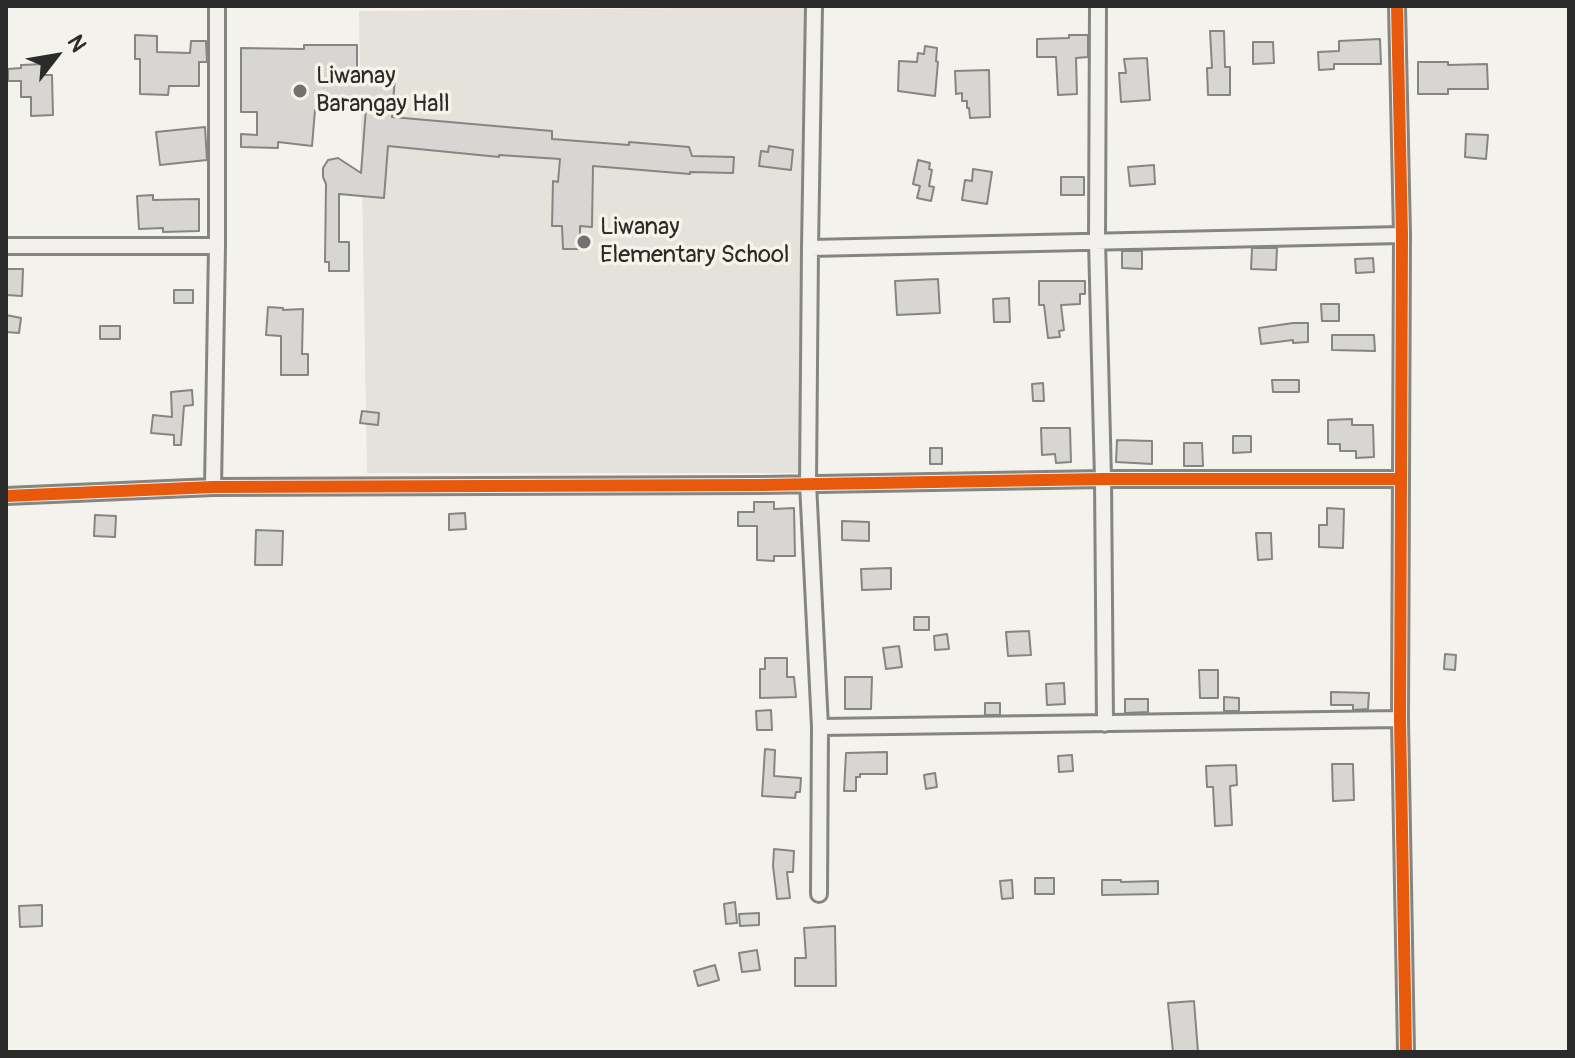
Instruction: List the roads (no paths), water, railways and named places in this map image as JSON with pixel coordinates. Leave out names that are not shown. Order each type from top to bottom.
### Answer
[{"type":"street","points":[[213,487],[217,6]]},
{"type":"street","points":[[814,6],[808,483],[820,727],[819,894]]},
{"type":"street","points":[[1098,6],[1097,241],[1105,724]]},
{"type":"street","points":[[1397,6],[1402,235],[1400,719],[1406,1052]]},
{"type":"street","points":[[810,248],[1402,235]]},
{"type":"street","points":[[6,246],[217,246]]},
{"type":"street","points":[[6,496],[213,487],[1400,479]]},
{"type":"street","points":[[820,727],[1400,719]]},
{"type":"place","name":"Liwanay Barangay Hall","points":[[300,91]]},
{"type":"place","name":"Liwanay Elementary School","points":[[584,242]]}]
